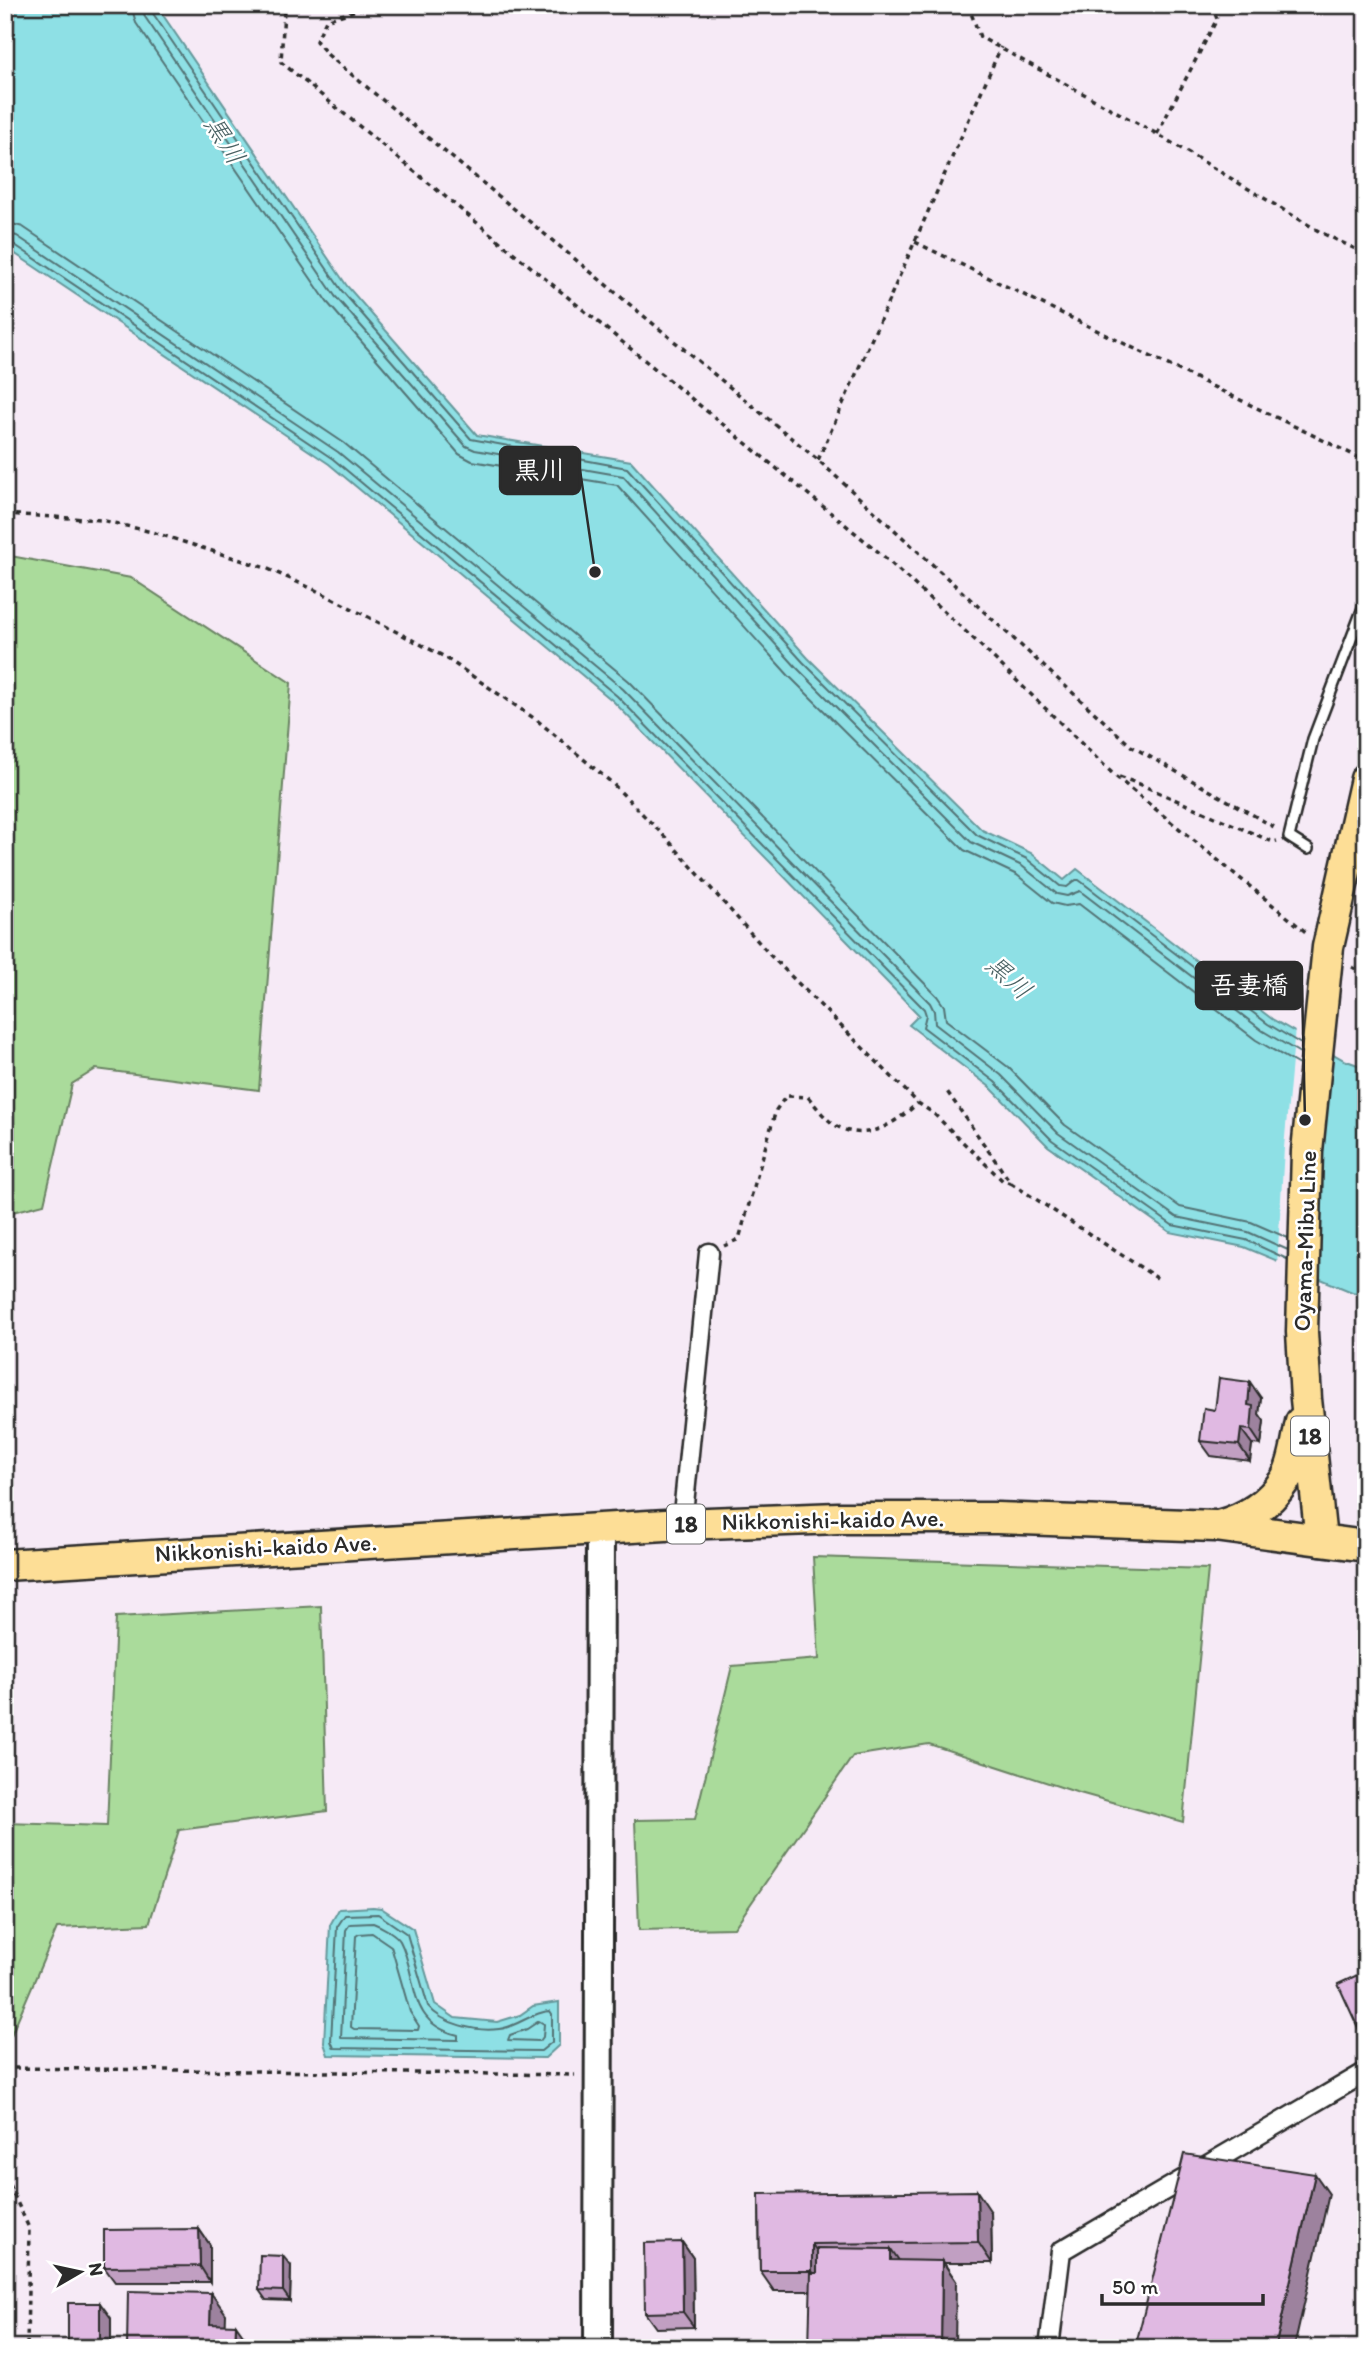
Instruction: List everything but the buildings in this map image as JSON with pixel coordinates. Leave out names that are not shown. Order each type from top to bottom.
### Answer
[{"type":"main road","name":"Oyama-Mibu Line","points":[[1321,1540],[1306,1399],[1302,1332],[1307,1151],[1327,954],[1366,779]]},
{"type":"main road","points":[[1215,1527],[1254,1512],[1286,1479],[1306,1399]]},
{"type":"main road","name":"Nikkonishi-kaido Ave.","points":[[5,1565],[682,1524],[851,1518],[996,1518],[1215,1527],[1366,1546]]},
{"type":"street","points":[[682,1524],[709,1253]]},
{"type":"street","points":[[598,2348],[600,1529]]},
{"type":"street","points":[[1049,2348],[1060,2251],[1366,2072]]},
{"type":"lane","points":[[1308,849],[1289,837],[1313,739],[1366,600]]},
{"type":"path","points":[[291,5],[284,10],[281,62],[881,554],[1115,776],[1305,932],[1327,954],[1366,974]]},
{"type":"path","points":[[373,5],[326,20],[316,41],[328,55],[818,460],[1131,746],[1289,837]]},
{"type":"path","points":[[968,5],[981,37],[1157,134],[1322,233],[1366,254]]},
{"type":"path","points":[[1157,134],[1217,19],[1212,5]]},
{"type":"path","points":[[818,460],[1001,47]]},
{"type":"path","points":[[915,242],[1366,461]]},
{"type":"path","points":[[5,514],[101,520],[152,532],[266,568],[324,594],[443,656],[538,721],[612,783],[669,841],[771,956],[918,1103],[933,1113],[1003,1181],[1011,1183],[1157,1278]]},
{"type":"path","points":[[1115,776],[1273,842],[1289,837]]},
{"type":"path","points":[[946,1090],[1011,1183]]},
{"type":"path","points":[[709,1253],[739,1239],[776,1110],[786,1096],[808,1097],[834,1125],[864,1134],[899,1120],[918,1103]]},
{"type":"path","points":[[5,2071],[9,2068],[598,2075]]},
{"type":"path","points":[[5,2176],[29,2228],[27,2348]]},
{"type":"green space","points":[[5,555],[131,578],[291,683],[259,1090],[96,1069],[72,1084],[44,1204],[5,1214]]},
{"type":"green space","points":[[813,1557],[1208,1569],[1183,1822],[1076,1792],[929,1744],[853,1756],[734,1928],[639,1930],[635,1820],[695,1819],[732,1666],[819,1659]]},
{"type":"green space","points":[[321,1606],[327,1811],[179,1830],[149,1924],[57,1928],[5,2049],[5,1823],[107,1826],[116,1617]]},
{"type":"water","points":[[5,5],[156,5],[347,286],[477,435],[631,461],[808,658],[982,830],[1031,853],[1064,880],[1077,869],[1272,1019],[1344,1060],[1366,1068],[1366,1295],[1352,1292],[1244,1247],[1170,1232],[1048,1146],[990,1087],[909,1025],[919,1015],[613,701],[329,464],[5,247]]},
{"type":"water","points":[[381,1908],[413,1929],[435,2004],[455,2018],[497,2022],[520,2015],[533,2006],[559,2002],[559,2045],[545,2058],[328,2055],[324,2043],[330,1925],[339,1909]]},
{"type":"pier","points":[[1295,1028],[1329,1048],[1320,1155],[1318,1282],[1277,1266]]},
{"type":"place","name":"黒川","points":[[595,572]]},
{"type":"place","name":"吾妻橋","points":[[1305,1120]]}]
